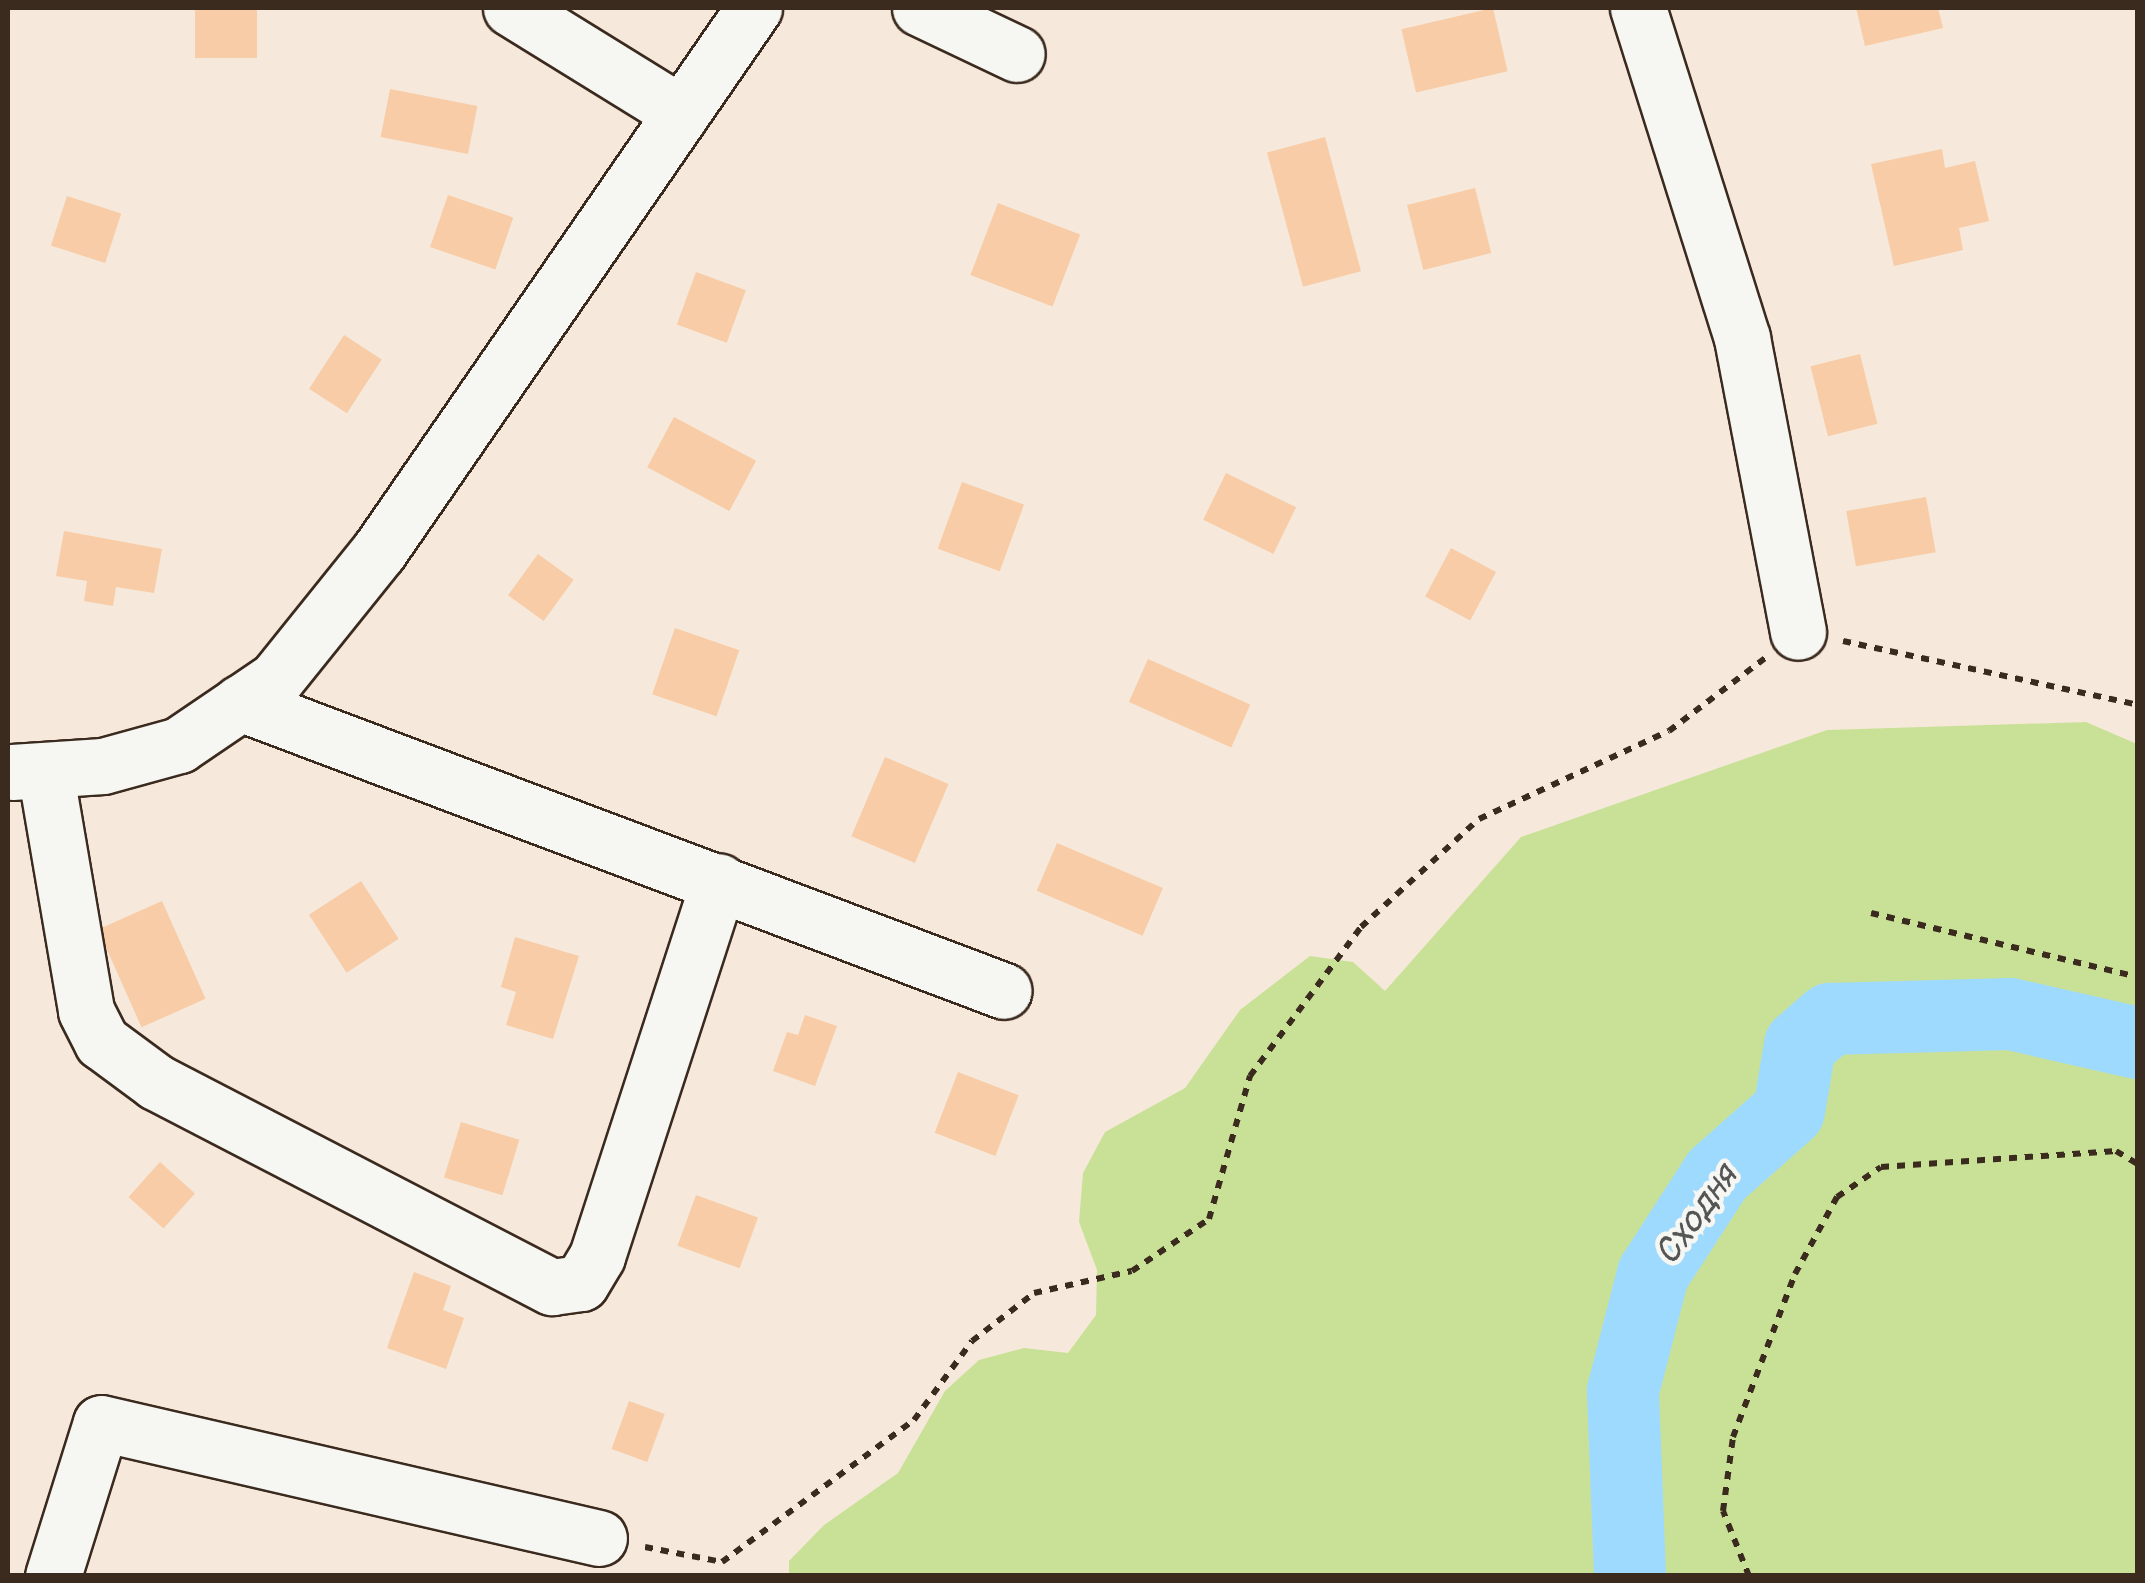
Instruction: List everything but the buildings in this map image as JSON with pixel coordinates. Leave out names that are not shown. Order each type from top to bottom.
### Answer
[{"type":"street","points":[[512,8],[680,113]]},
{"type":"street","points":[[720,882],[598,1256],[581,1282],[552,1287],[156,1082],[102,1042],[86,1011],[26,771],[179,744],[276,678],[379,551],[754,8]]},
{"type":"street","points":[[920,8],[1017,54]]},
{"type":"street","points":[[1638,8],[1742,338],[1798,632]]},
{"type":"street","points":[[240,702],[1004,990]]},
{"type":"street","points":[[53,1576],[101,1423],[598,1538]]},
{"type":"path","points":[[598,1538],[722,1562],[914,1420],[972,1341],[1034,1292],[1132,1272],[1209,1219],[1250,1076],[1361,927],[1479,819],[1669,731],[1798,632],[2138,705]]},
{"type":"path","points":[[1872,914],[2138,977]]},
{"type":"path","points":[[1749,1576],[1723,1511],[1733,1438],[1795,1274],[1837,1197],[1882,1166],[2116,1151],[2138,1164]]},
{"type":"green space","points":[[2086,722],[2137,744],[2137,1575],[789,1575],[789,1561],[824,1525],[898,1473],[945,1391],[979,1360],[1024,1348],[1068,1353],[1096,1315],[1097,1270],[1079,1222],[1083,1173],[1105,1132],[1185,1088],[1240,1010],[1310,956],[1353,962],[1385,991],[1521,837],[1827,730]]},
{"type":"waterway","name":"Сходня","points":[[1630,1576],[1623,1391],[1653,1274],[1717,1175],[1789,1111],[1800,1045],[1830,1019],[2010,1014],[2138,1043]]}]
